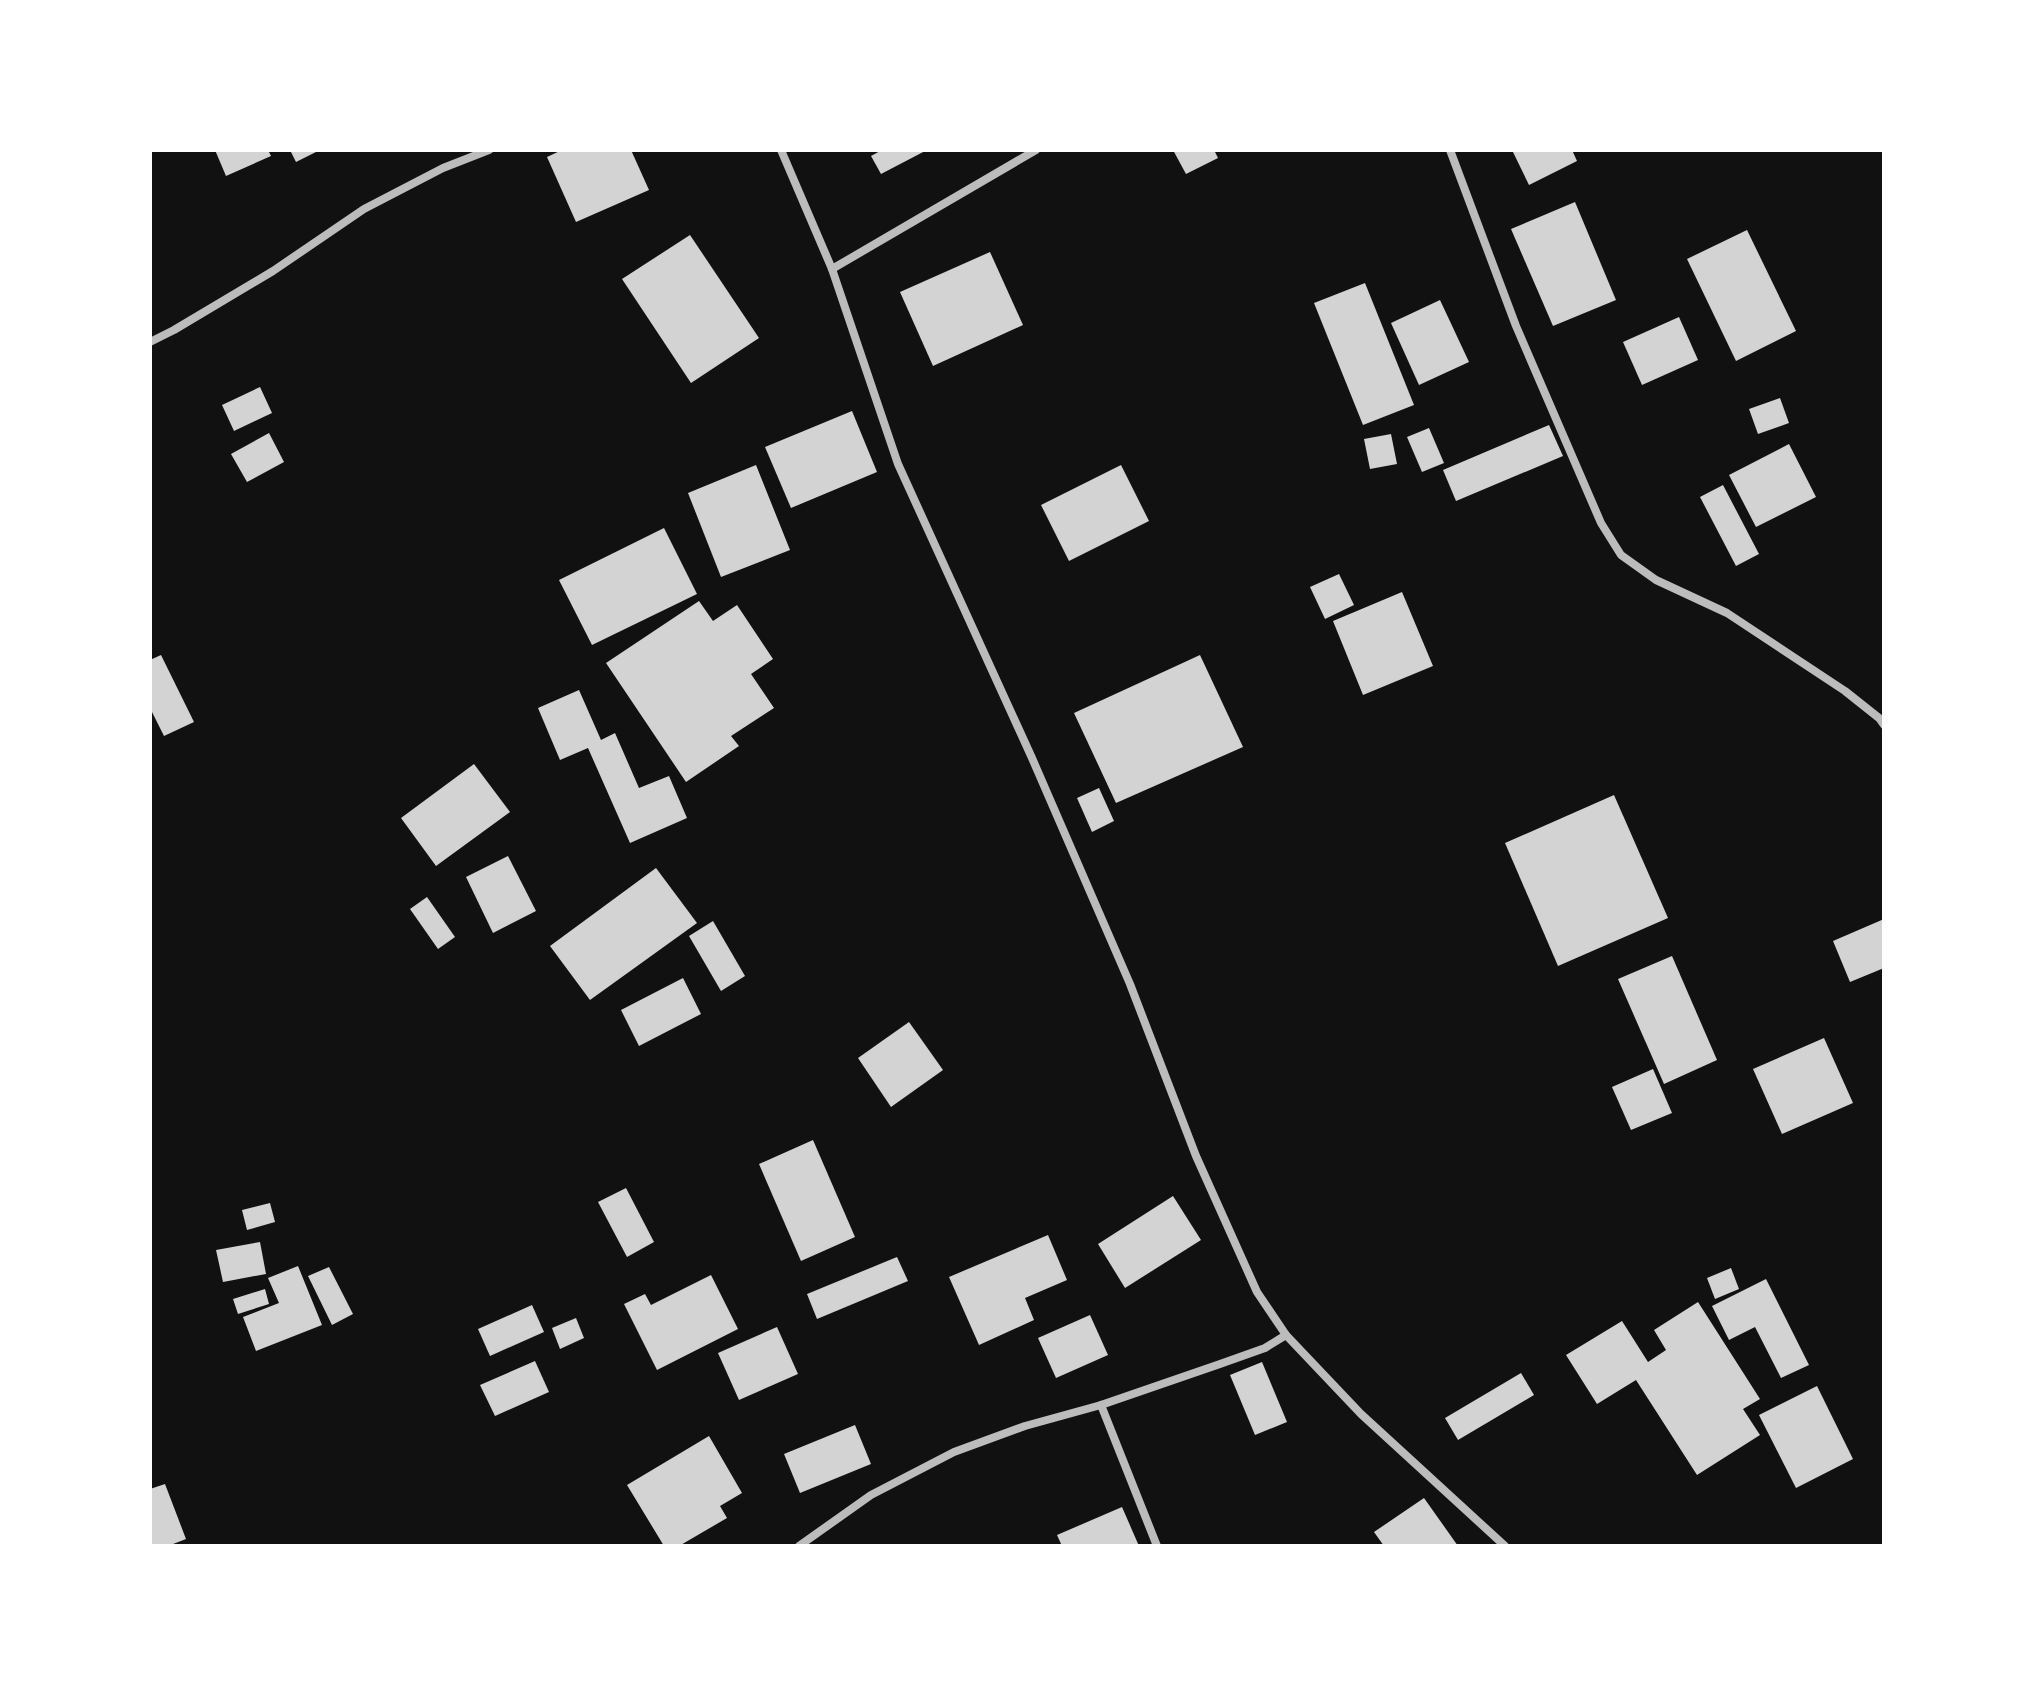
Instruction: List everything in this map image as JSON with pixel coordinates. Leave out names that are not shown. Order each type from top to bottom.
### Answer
[{"type":"street","points":[[150,342],[273,271],[364,209],[443,168],[489,150]]},
{"type":"street","points":[[781,150],[832,269],[898,464],[1032,758],[1130,984],[1196,1156],[1257,1292],[1286,1335],[1361,1414],[1505,1546]]},
{"type":"street","points":[[832,269],[1036,150]]},
{"type":"street","points":[[1450,150],[1516,326],[1601,523],[1621,555],[1656,580],[1727,613],[1845,691],[1884,725]]},
{"type":"street","points":[[799,1546],[871,1495],[954,1452],[1265,1348],[1286,1335]]},
{"type":"street","points":[[1101,1405],[1157,1546]]},
{"type":"building","points":[[215,150],[268,150],[271,156],[226,176]]},
{"type":"building","points":[[290,150],[320,150],[296,162]]},
{"type":"building","points":[[562,150],[631,150],[649,190],[576,222],[547,157]]},
{"type":"building","points":[[882,150],[927,150],[881,174],[871,156]]},
{"type":"building","points":[[1173,150],[1214,150],[1218,158],[1186,174]]},
{"type":"building","points":[[1512,150],[1572,150],[1577,161],[1529,185]]},
{"type":"building","points":[[1575,202],[1616,300],[1553,326],[1511,229]]},
{"type":"building","points":[[1747,230],[1796,331],[1736,361],[1687,259]]},
{"type":"building","points":[[690,235],[759,338],[691,383],[622,279]]},
{"type":"building","points":[[990,252],[1023,325],[933,366],[900,292]]},
{"type":"building","points":[[1365,283],[1414,405],[1363,425],[1314,303]]},
{"type":"building","points":[[1440,300],[1469,362],[1419,385],[1391,323]]},
{"type":"building","points":[[1679,317],[1698,360],[1642,385],[1623,342]]},
{"type":"building","points":[[260,387],[272,413],[234,431],[222,405]]},
{"type":"building","points":[[1780,398],[1789,423],[1758,434],[1749,409]]},
{"type":"building","points":[[852,411],[877,472],[791,508],[765,447]]},
{"type":"building","points":[[1549,425],[1563,456],[1456,501],[1443,470]]},
{"type":"building","points":[[1429,428],[1444,463],[1422,472],[1407,437]]},
{"type":"building","points":[[269,433],[284,462],[247,482],[231,454]]},
{"type":"building","points":[[1391,434],[1397,464],[1370,469],[1364,439]]},
{"type":"building","points":[[1789,444],[1816,497],[1756,527],[1729,475]]},
{"type":"building","points":[[756,465],[790,550],[721,577],[688,493]]},
{"type":"building","points":[[1121,465],[1149,521],[1069,561],[1041,505]]},
{"type":"building","points":[[1723,485],[1759,554],[1736,566],[1700,497]]},
{"type":"building","points":[[664,528],[697,594],[592,645],[559,580]]},
{"type":"building","points":[[1339,574],[1354,605],[1325,619],[1310,587]]},
{"type":"building","points":[[1402,592],[1433,666],[1363,695],[1333,621]]},
{"type":"building","points":[[699,601],[713,621],[737,605],[773,659],[751,674],[774,708],[731,736],[739,746],[686,782],[606,663]]},
{"type":"building","points":[[161,655],[194,722],[164,736],[150,708],[150,660]]},
{"type":"building","points":[[1200,655],[1243,747],[1116,803],[1074,713]]},
{"type":"building","points":[[579,690],[601,740],[615,733],[639,788],[669,776],[687,818],[630,843],[588,748],[560,760],[538,708]]},
{"type":"building","points":[[474,764],[510,812],[436,866],[401,818]]},
{"type":"building","points":[[1099,788],[1114,821],[1092,832],[1077,798]]},
{"type":"building","points":[[1614,795],[1668,918],[1558,966],[1505,843]]},
{"type":"building","points":[[508,856],[536,911],[493,933],[466,877]]},
{"type":"building","points":[[656,868],[697,923],[590,1000],[550,946]]},
{"type":"building","points":[[427,897],[455,937],[438,949],[410,909]]},
{"type":"building","points":[[1884,919],[1884,968],[1850,982],[1833,941]]},
{"type":"building","points":[[713,921],[745,976],[721,991],[689,936]]},
{"type":"building","points":[[1672,956],[1717,1060],[1664,1084],[1618,979]]},
{"type":"building","points":[[683,978],[701,1014],[639,1046],[621,1010]]},
{"type":"building","points":[[909,1022],[943,1070],[891,1107],[858,1058]]},
{"type":"building","points":[[1824,1038],[1853,1103],[1782,1134],[1753,1069]]},
{"type":"building","points":[[1653,1069],[1672,1113],[1631,1130],[1612,1087]]},
{"type":"building","points":[[813,1140],[855,1237],[801,1261],[759,1164]]},
{"type":"building","points":[[626,1188],[654,1242],[627,1257],[598,1202]]},
{"type":"building","points":[[1173,1196],[1201,1240],[1125,1288],[1098,1244]]},
{"type":"building","points":[[270,1203],[275,1222],[247,1230],[242,1210]]},
{"type":"building","points":[[1048,1235],[1067,1280],[1025,1298],[1034,1320],[979,1345],[949,1277]]},
{"type":"building","points":[[260,1242],[266,1274],[223,1282],[216,1250]]},
{"type":"building","points":[[897,1257],[908,1281],[817,1319],[807,1294]]},
{"type":"building","points":[[298,1266],[322,1325],[256,1351],[243,1317],[279,1303],[268,1278]]},
{"type":"building","points":[[329,1267],[353,1314],[332,1325],[308,1276]]},
{"type":"building","points":[[1731,1268],[1739,1289],[1715,1299],[1707,1278]]},
{"type":"building","points":[[711,1275],[738,1329],[657,1370],[624,1304],[645,1294],[651,1305]]},
{"type":"building","points":[[1766,1279],[1809,1365],[1781,1378],[1755,1327],[1729,1340],[1712,1306]]},
{"type":"building","points":[[265,1289],[269,1304],[238,1314],[233,1299]]},
{"type":"building","points":[[1698,1302],[1760,1399],[1743,1409],[1760,1435],[1697,1475],[1636,1380],[1597,1404],[1566,1355],[1622,1321],[1648,1362],[1666,1350],[1654,1330]]},
{"type":"building","points":[[532,1305],[544,1332],[490,1356],[478,1329]]},
{"type":"building","points":[[1090,1315],[1108,1355],[1056,1378],[1038,1338]]},
{"type":"building","points":[[576,1318],[584,1338],[560,1349],[552,1328]]},
{"type":"building","points":[[777,1327],[798,1374],[739,1400],[718,1353]]},
{"type":"building","points":[[535,1361],[549,1392],[495,1416],[480,1385]]},
{"type":"building","points":[[1262,1362],[1287,1422],[1255,1435],[1230,1375]]},
{"type":"building","points":[[1521,1373],[1534,1395],[1458,1440],[1445,1418]]},
{"type":"building","points":[[1817,1386],[1853,1459],[1796,1488],[1759,1415]]},
{"type":"building","points":[[855,1425],[871,1464],[800,1493],[784,1454]]},
{"type":"building","points":[[709,1436],[742,1493],[720,1506],[727,1518],[679,1546],[664,1546],[627,1485]]},
{"type":"building","points":[[165,1484],[186,1539],[168,1546],[150,1546],[150,1489]]},
{"type":"building","points":[[1424,1498],[1458,1546],[1384,1546],[1374,1532]]},
{"type":"building","points":[[1122,1507],[1139,1546],[1062,1546],[1057,1535]]}]
